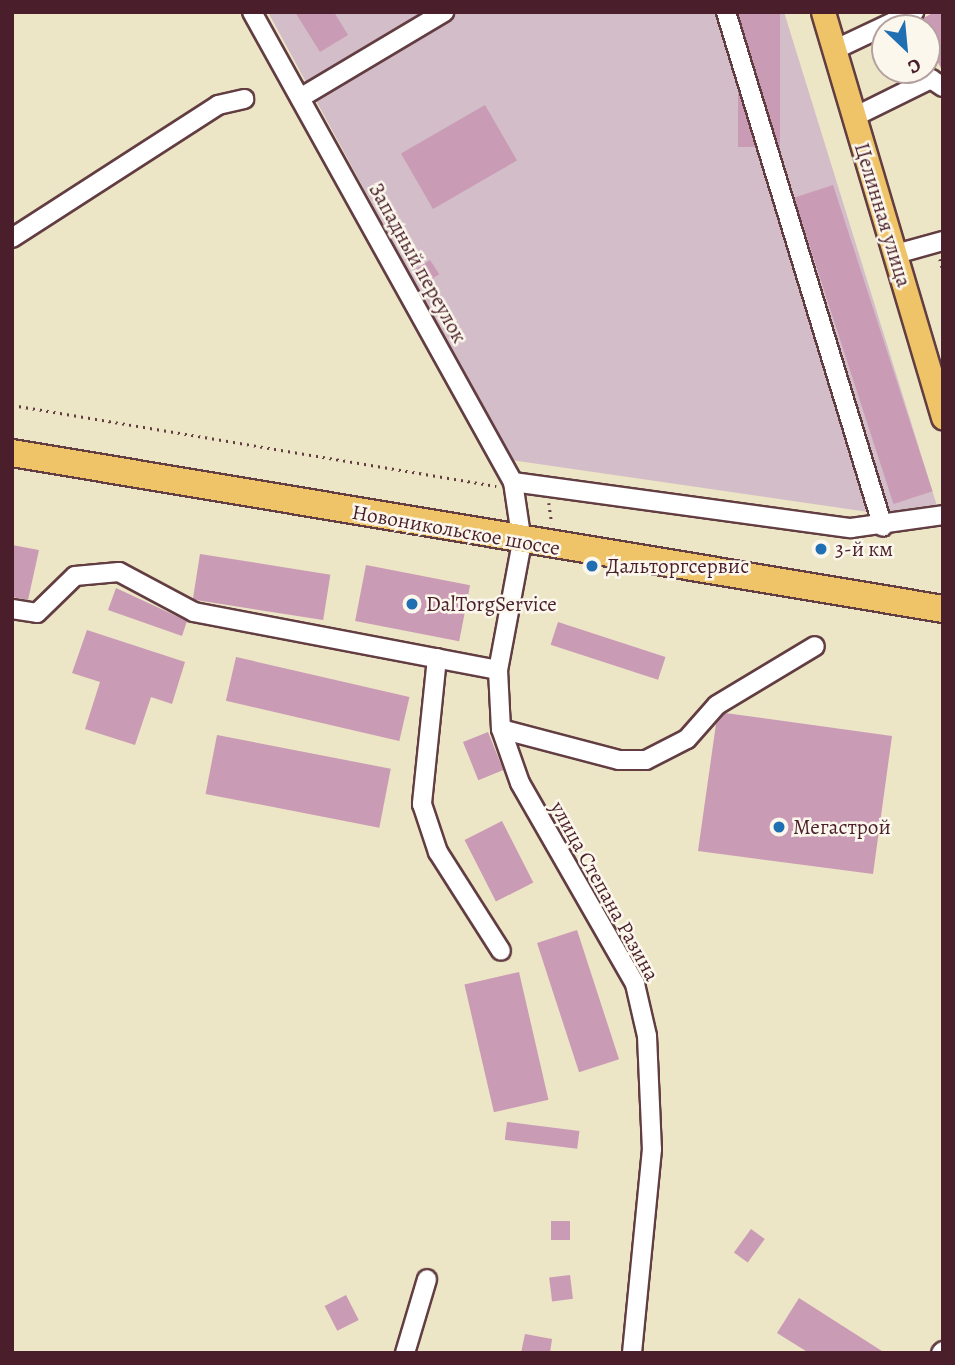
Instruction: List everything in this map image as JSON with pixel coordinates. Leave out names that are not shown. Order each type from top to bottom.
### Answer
[{"type":"highway","name":"Новоникольское шоссе","points":[[12,453],[522,542],[943,609]]},
{"type":"main road","name":"Целинная улица","points":[[823,12],[943,418]]},
{"type":"street","name":"Западный переулок","points":[[252,12],[514,486],[522,542]]},
{"type":"street","points":[[300,98],[444,12]]},
{"type":"street","points":[[726,12],[883,527]]},
{"type":"street","points":[[834,50],[914,12]]},
{"type":"street","points":[[854,117],[931,79],[943,87]]},
{"type":"street","points":[[12,238],[218,105],[244,99]]},
{"type":"street","points":[[896,254],[943,241]]},
{"type":"street","points":[[514,486],[883,527],[943,515]]},
{"type":"street","name":"улица Степана Разина","points":[[522,542],[498,670],[501,729],[520,783],[635,984],[647,1036],[652,1149],[632,1353]]},
{"type":"street","points":[[12,609],[37,613],[75,576],[119,572],[194,612],[498,670]]},
{"type":"street","points":[[501,729],[619,760],[646,760],[669,752],[717,705],[815,646]]},
{"type":"street","points":[[437,658],[422,804],[438,852],[501,951]]},
{"type":"street","points":[[405,1353],[426,1279]]},
{"type":"path","points":[[12,405],[514,486],[549,499]]},
{"type":"shaded area","points":[[268,12],[784,12],[937,506],[896,516],[511,460]]},
{"type":"building","points":[[295,12],[334,12],[348,35],[320,52]]},
{"type":"building","points":[[738,12],[780,12],[780,147],[738,147]]},
{"type":"building","points":[[943,12],[943,72],[941,14],[931,14]]},
{"type":"building","points":[[485,105],[517,160],[433,209],[401,154]]},
{"type":"building","points":[[833,185],[933,491],[894,504],[794,198]]},
{"type":"building","points":[[430,260],[439,274],[425,284],[416,269]]},
{"type":"building","points":[[12,545],[39,550],[28,600],[12,597]]},
{"type":"building","points":[[200,554],[330,575],[323,620],[193,599]]},
{"type":"building","name":"DalTorgService","points":[[366,565],[470,585],[459,641],[355,621]]},
{"type":"building","points":[[116,588],[187,621],[182,636],[108,610]]},
{"type":"building","points":[[558,622],[665,657],[658,680],[551,645]]},
{"type":"building","points":[[87,630],[185,662],[172,704],[151,697],[135,745],[85,729],[100,682],[72,673]]},
{"type":"building","points":[[236,657],[409,697],[399,741],[226,701]]},
{"type":"building","points":[[725,713],[892,736],[873,874],[698,851],[716,724]]},
{"type":"building","points":[[488,732],[503,770],[478,780],[463,742]]},
{"type":"building","points":[[217,735],[391,769],[379,828],[206,794]]},
{"type":"building","points":[[502,821],[533,882],[496,902],[465,840]]},
{"type":"building","points":[[577,930],[619,1059],[579,1072],[537,943]]},
{"type":"building","points":[[519,972],[548,1100],[494,1112],[464,985]]},
{"type":"building","points":[[507,1122],[579,1131],[577,1149],[505,1140]]},
{"type":"building","points":[[551,1221],[570,1221],[570,1240],[551,1240]]},
{"type":"building","points":[[751,1229],[765,1239],[748,1262],[734,1252]]},
{"type":"building","points":[[570,1275],[573,1299],[552,1301],[549,1278]]},
{"type":"building","points":[[346,1295],[359,1320],[337,1331],[325,1306]]},
{"type":"building","points":[[799,1298],[885,1353],[809,1353],[777,1333]]},
{"type":"building","points":[[525,1334],[552,1339],[550,1353],[521,1353]]},
{"type":"place","name":"3-й км","points":[[821,549]]},
{"type":"place","name":"Дальторгсервис","points":[[592,566]]},
{"type":"place","name":"DalTorgService","points":[[412,604]]},
{"type":"place","name":"Мегастрой","points":[[779,827]]}]
